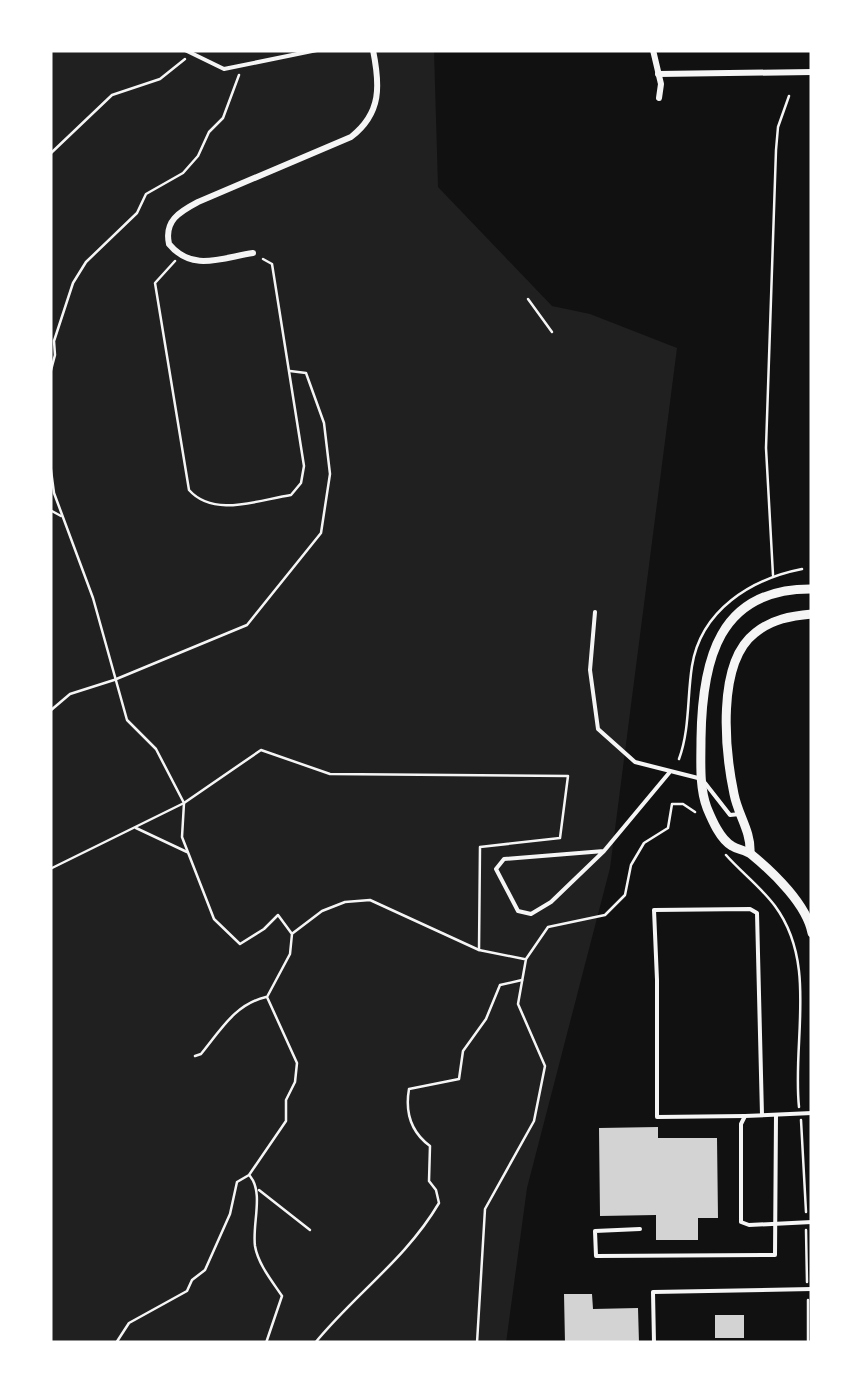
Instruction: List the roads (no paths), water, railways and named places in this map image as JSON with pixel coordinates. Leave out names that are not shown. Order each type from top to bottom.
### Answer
[{"type":"main road","points":[[812,589],[784,590],[742,610],[713,646],[702,708],[702,779],[706,804],[716,826],[728,844],[750,852],[797,902],[812,933]]},
{"type":"main road","points":[[750,852],[750,836],[734,796],[725,728],[735,662],[744,642],[757,630],[782,617],[812,614]]},
{"type":"street","points":[[253,254],[192,262],[182,258],[169,244],[167,235],[174,216],[198,202],[361,130],[378,97],[373,50]]},
{"type":"street","points":[[653,50],[659,98]]},
{"type":"street","points":[[658,74],[812,72]]},
{"type":"lane","points":[[184,50],[224,69],[316,50]]},
{"type":"lane","points":[[595,612],[590,670],[598,729],[635,762],[702,779],[730,815],[740,814]]},
{"type":"lane","points":[[604,851],[504,859],[496,869],[518,912],[531,914],[551,902],[604,851],[668,772]]},
{"type":"lane","points":[[762,1115],[756,913],[750,909],[654,910],[657,1117],[745,1116],[812,1113]]},
{"type":"lane","points":[[640,1229],[595,1231],[596,1256],[775,1256],[776,1114]]},
{"type":"lane","points":[[745,1116],[741,1124],[741,1222],[809,1222]]},
{"type":"lane","points":[[654,1343],[653,1292],[810,1289]]}]
